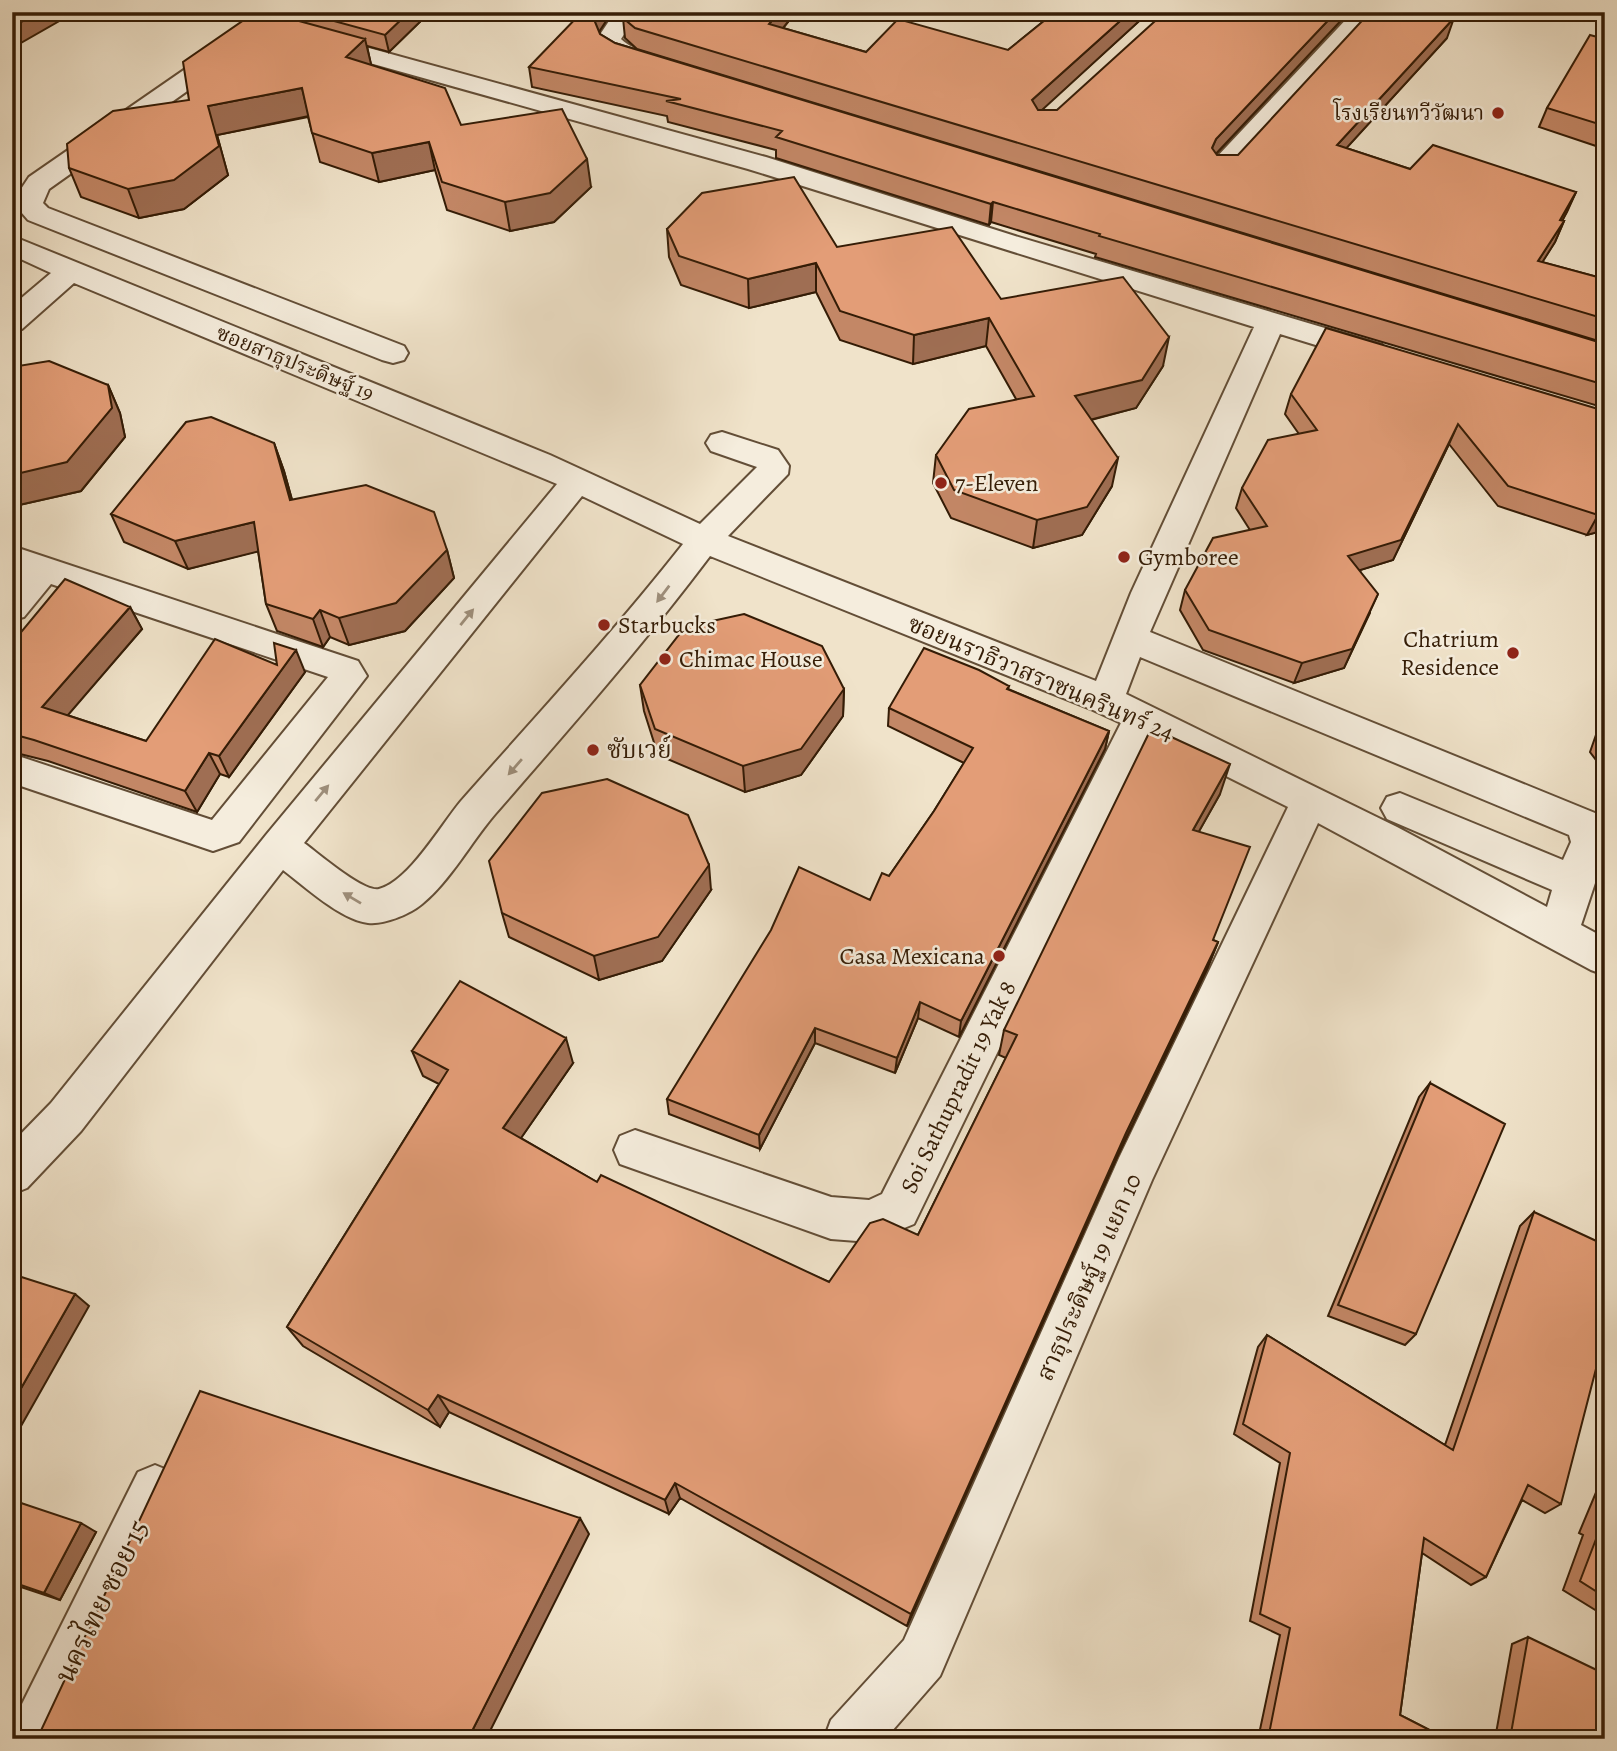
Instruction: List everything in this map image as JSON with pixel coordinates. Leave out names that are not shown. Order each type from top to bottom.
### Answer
[{"type":"street","points":[[626,12],[610,33],[609,39],[614,48],[626,56],[680,72]]},
{"type":"street","points":[[1223,167],[1367,12]]},
{"type":"street","points":[[1595,12],[1605,15]]},
{"type":"street","points":[[254,35],[39,183],[30,195],[29,205],[38,214],[393,353]]},
{"type":"street","points":[[299,36],[757,163],[1391,358]]},
{"type":"street","name":"ซอยสาธุประดิษฐ์ 19","points":[[12,244],[70,271],[578,480]]},
{"type":"street","points":[[12,323],[70,271]]},
{"type":"street","points":[[1106,700],[1148,593],[1270,322]]},
{"type":"street","points":[[318,372],[355,337]]},
{"type":"street","points":[[279,846],[352,899],[368,907],[384,905],[406,895],[646,615],[704,540],[772,474],[773,469],[767,458],[722,443]]},
{"type":"street","points":[[12,1174],[66,1118],[279,846],[578,480]]},
{"type":"street","name":"ซอยนราธิวาสราชนครินทร์ 24","points":[[578,480],[704,540],[1106,700],[1309,802],[1392,823],[1559,932],[1605,958]]},
{"type":"street","points":[[12,608],[28,564],[346,670],[349,676],[226,831],[214,836],[12,768]]},
{"type":"street","points":[[1132,639],[1582,824],[1591,836],[1559,932]]},
{"type":"street","name":"Soi Sathupradit 19 Yak 8","points":[[635,1150],[831,1218],[870,1221],[898,1209],[1142,717]]},
{"type":"street","points":[[1419,759],[1392,823],[1574,881]]},
{"type":"street","name":"สาธุประดิษฐ์ 19 แยก 10","points":[[850,1739],[922,1658],[1134,1172],[1309,802]]},
{"type":"street","name":"นครไทย ซอย 15","points":[[33,1739],[175,1450]]},
{"type":"building","points":[[12,12],[39,12],[12,27]]},
{"type":"building","points":[[266,12],[365,39],[346,57],[445,88],[461,125],[562,109],[587,159],[550,193],[505,202],[442,182],[429,142],[372,153],[312,133],[302,88],[208,106],[219,146],[174,180],[128,189],[69,168],[67,144],[113,111],[189,100],[183,62],[244,20]]},
{"type":"building","points":[[301,12],[409,12],[385,35]]},
{"type":"building","points":[[582,12],[596,12],[593,17],[600,34],[615,43],[1605,344],[1605,385],[1099,236],[1100,234],[993,202],[991,204],[776,137],[782,131],[666,101],[681,99],[529,67]]},
{"type":"building","points":[[627,12],[779,12],[769,24],[866,52],[898,19],[1008,50],[1055,12],[1130,12],[1032,100],[1038,110],[1057,110],[1165,12],[1336,12],[1216,139],[1212,148],[1217,155],[1238,155],[1370,12],[1437,12],[1454,18],[1337,145],[1410,169],[1433,145],[1576,192],[1560,220],[1564,221],[1538,261],[1605,279],[1605,319],[635,28],[623,18]]},
{"type":"building","points":[[1590,35],[1605,39],[1605,126],[1547,108]]},
{"type":"building","points":[[794,177],[837,247],[952,227],[1001,299],[1123,277],[1169,337],[1142,380],[1075,396],[1118,458],[1087,507],[1037,520],[954,490],[936,455],[969,409],[1034,396],[989,318],[914,335],[840,311],[816,263],[748,279],[679,256],[667,229],[702,193]]},
{"type":"building","points":[[1326,328],[1605,411],[1605,513],[1598,515],[1508,486],[1458,424],[1401,540],[1348,556],[1378,594],[1352,649],[1302,663],[1209,630],[1185,590],[1213,538],[1267,526],[1242,488],[1268,440],[1317,430],[1291,394]]},
{"type":"building","points":[[49,361],[108,385],[112,408],[67,462],[12,475],[12,367]]},
{"type":"building","points":[[211,417],[274,443],[290,500],[366,485],[434,512],[447,550],[396,603],[339,618],[320,610],[313,619],[266,604],[254,522],[175,541],[111,514],[186,422]]},
{"type":"building","points":[[65,579],[130,607],[42,707],[146,741],[215,639],[277,665],[274,643],[296,650],[219,756],[209,753],[185,791],[12,734],[12,643]]},
{"type":"building","points":[[744,614],[822,646],[844,689],[801,749],[743,766],[655,729],[640,685],[685,627]]},
{"type":"building","points":[[924,648],[979,670],[1009,686],[1007,689],[1109,731],[961,1021],[920,1002],[897,1058],[815,1028],[759,1135],[667,1099],[771,930],[799,867],[870,900],[882,873],[889,876],[973,748],[889,708]]},
{"type":"building","points":[[1154,729],[1230,764],[1193,830],[1250,847],[1213,940],[1218,942],[1126,1133],[911,1614],[675,1483],[665,1500],[438,1395],[428,1410],[287,1327],[448,1070],[412,1051],[460,981],[566,1038],[503,1128],[597,1182],[601,1175],[829,1282],[870,1223],[883,1219],[918,1235],[1017,1035],[1004,1030],[1149,733]]},
{"type":"building","points":[[607,779],[688,815],[709,865],[658,937],[594,956],[502,913],[489,861],[542,793]]},
{"type":"building","points":[[1430,1083],[1505,1124],[1416,1334],[1338,1305]]},
{"type":"building","points":[[1534,1212],[1605,1245],[1605,1334],[1561,1504],[1528,1485],[1486,1577],[1424,1538],[1400,1715],[1447,1739],[1268,1739],[1290,1628],[1260,1614],[1290,1453],[1243,1424],[1267,1335],[1453,1450]]},
{"type":"building","points":[[12,1274],[75,1294],[12,1404]]},
{"type":"building","points":[[200,1391],[580,1518],[468,1739],[37,1739]]},
{"type":"building","points":[[12,1500],[81,1523],[44,1593],[12,1582]]},
{"type":"building","points":[[1605,1505],[1605,1597],[1580,1581],[1601,1526],[1597,1524]]},
{"type":"building","points":[[1528,1637],[1605,1674],[1605,1739],[1510,1739]]},
{"type":"place","name":"โรงเรียนทวีวัฒนา","points":[[1498,113]]},
{"type":"place","name":"7-Eleven","points":[[941,483]]},
{"type":"place","name":"Gymboree","points":[[1124,557]]},
{"type":"place","name":"Starbucks","points":[[604,625]]},
{"type":"place","name":"Chatrium Residence","points":[[1513,653]]},
{"type":"place","name":"Chimac House","points":[[665,659]]},
{"type":"place","name":"ซับเวย์","points":[[593,750]]},
{"type":"place","name":"Casa Mexicana","points":[[999,956]]}]
